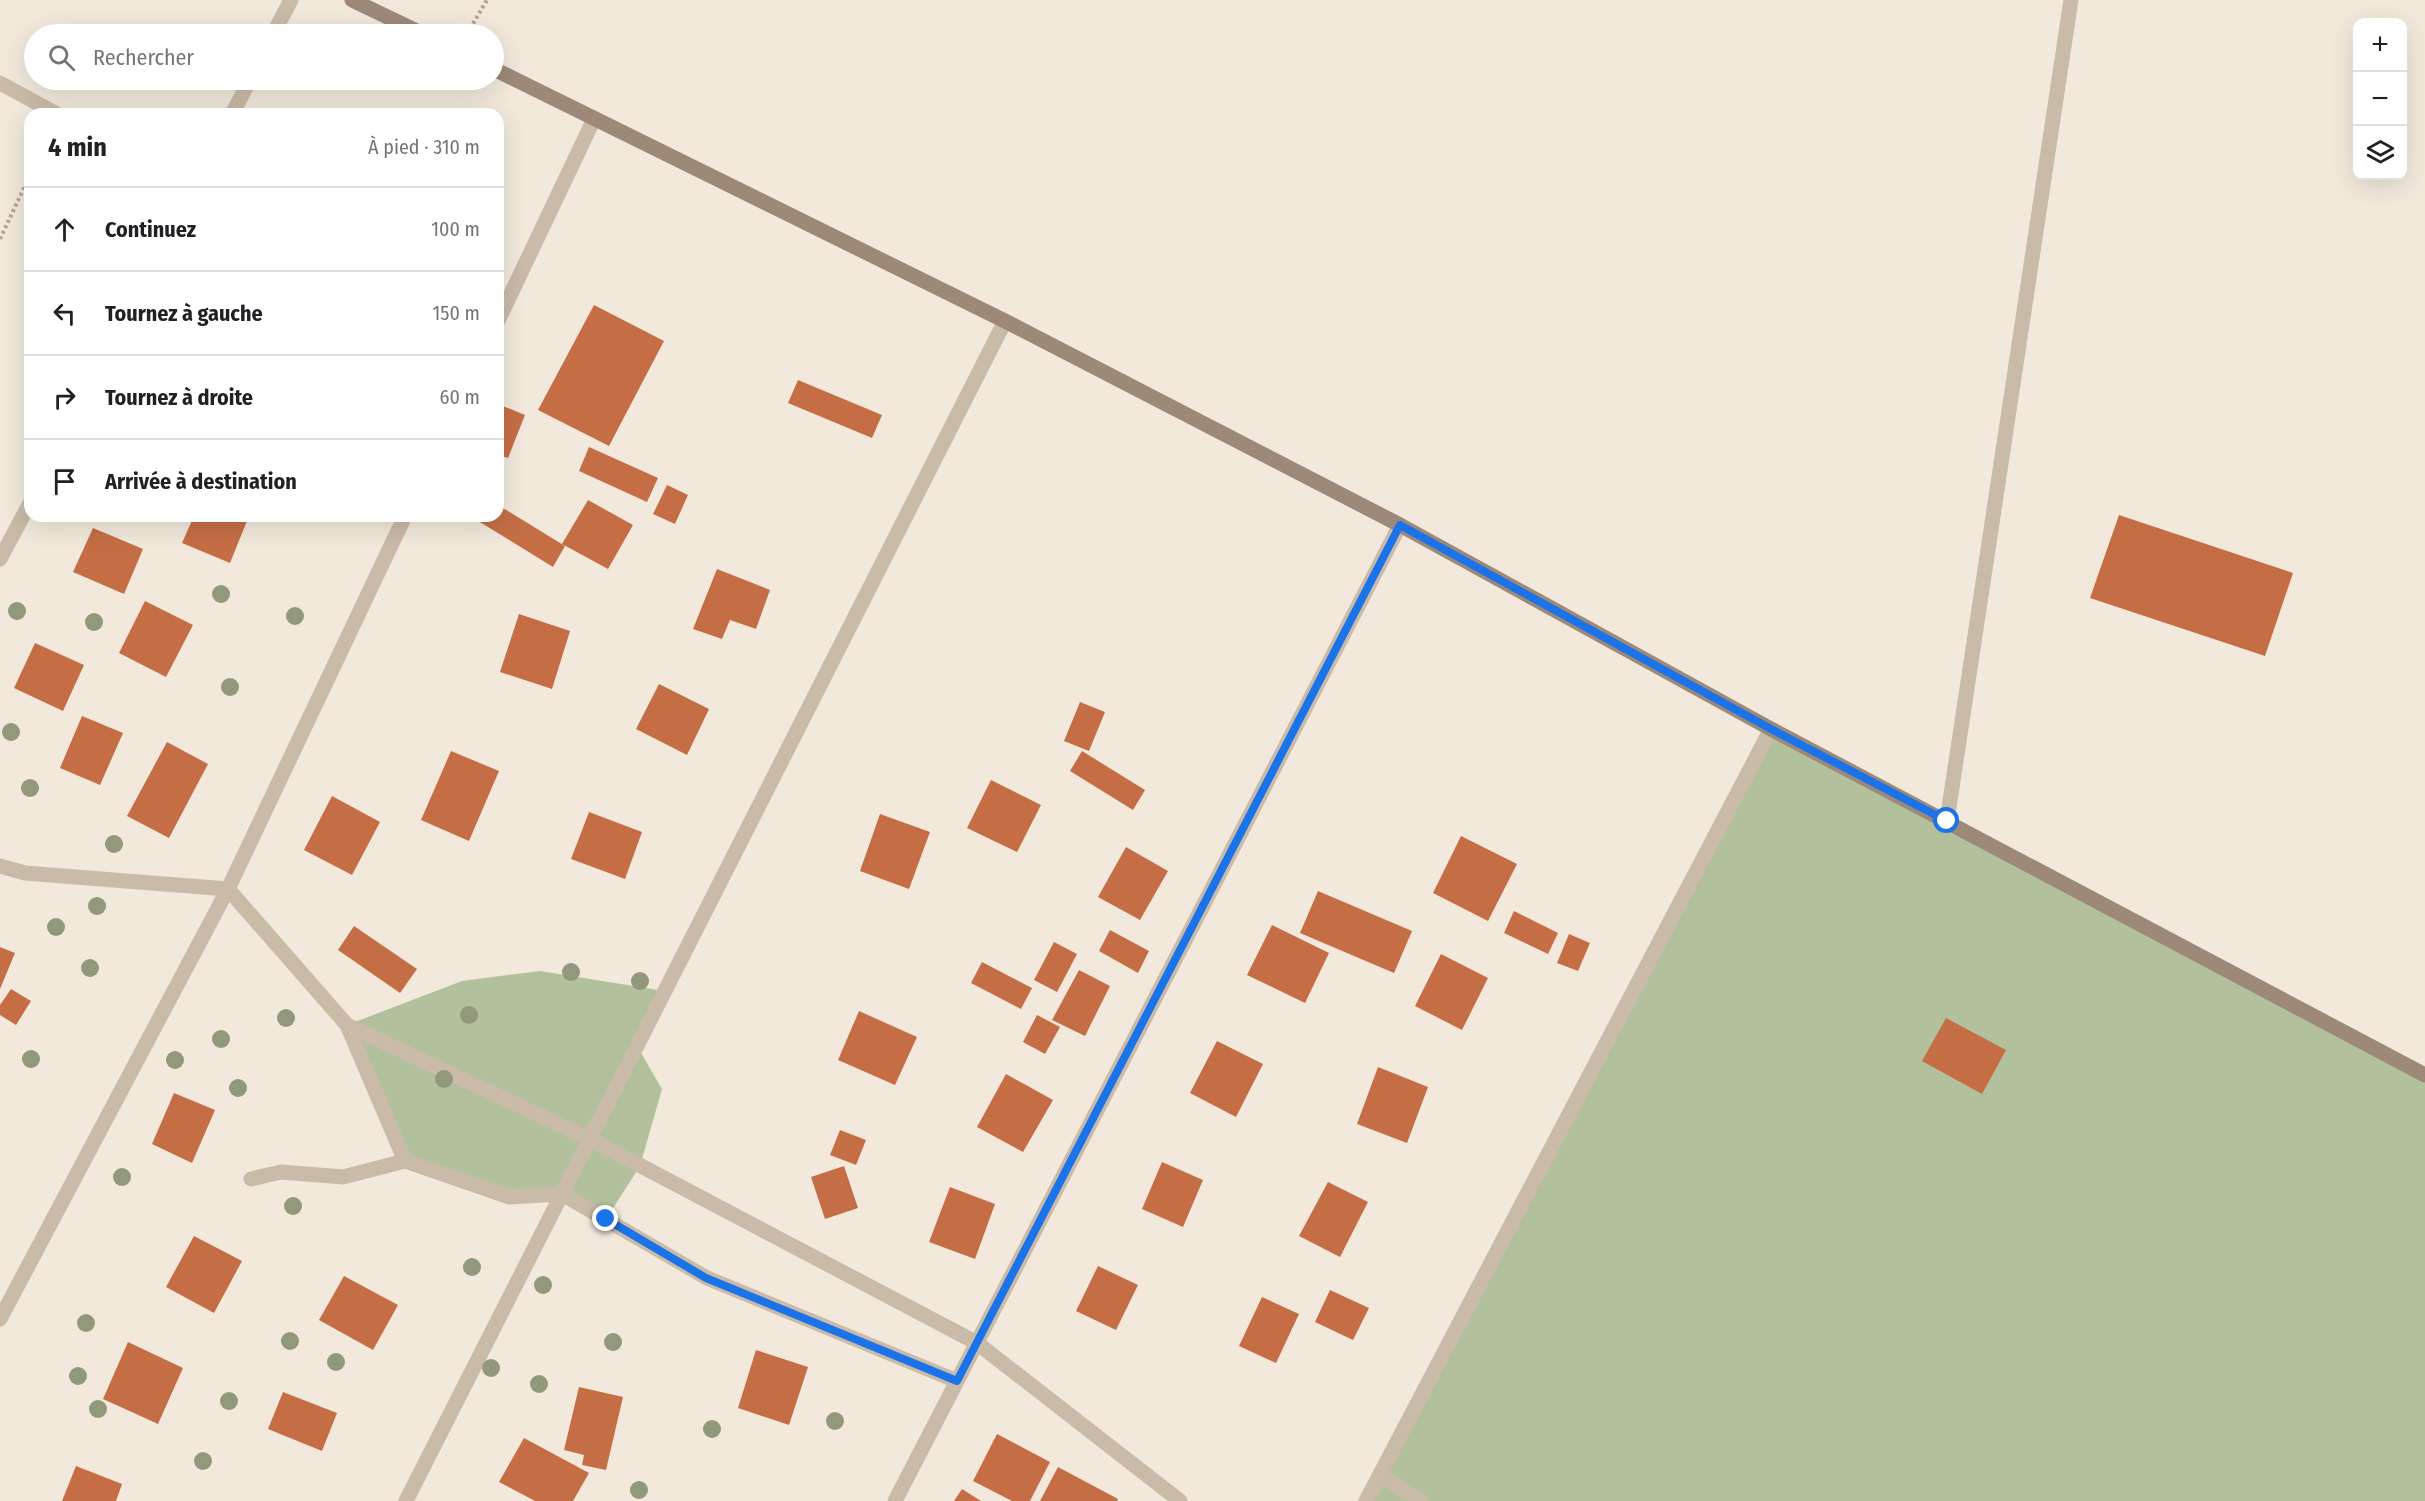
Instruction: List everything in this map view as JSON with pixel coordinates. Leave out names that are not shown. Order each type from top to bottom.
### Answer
[{"type":"main road","points":[[352,0],[402,24]]},
{"type":"main road","points":[[504,74],[1005,321],[1400,525],[1771,729],[2425,1076]]},
{"type":"street","points":[[278,24],[291,0]]},
{"type":"street","points":[[1947,821],[2071,0]]},
{"type":"street","points":[[0,83],[46,108]]},
{"type":"street","points":[[235,108],[245,90]]},
{"type":"street","points":[[504,308],[594,119]]},
{"type":"street","points":[[406,1501],[1005,321]]},
{"type":"street","points":[[0,559],[7,534],[24,511]]},
{"type":"street","points":[[0,1319],[228,889],[402,522]]},
{"type":"street","points":[[895,1501],[1400,525]]},
{"type":"street","points":[[1366,1501],[1771,729]]},
{"type":"street","points":[[0,866],[25,873],[228,889],[347,1025],[405,1161]]},
{"type":"street","points":[[347,1025],[590,1139],[977,1343],[1180,1501]]},
{"type":"street","points":[[251,1179],[281,1172],[343,1177],[405,1161],[510,1197],[562,1194],[706,1278],[957,1381]]},
{"type":"street","points":[[1380,1475],[1421,1501]]},
{"type":"path","points":[[473,24],[487,0]]},
{"type":"path","points":[[0,239],[24,189]]},
{"type":"green space","points":[[1771,729],[2425,1075],[2425,1501],[1366,1501]]},
{"type":"green space","points":[[540,971],[665,991],[637,1046],[662,1089],[640,1166],[606,1219],[562,1194],[509,1197],[405,1161],[347,1025],[462,981]]},
{"type":"building","points":[[594,305],[664,341],[609,446],[538,410]]},
{"type":"building","points":[[798,380],[882,415],[872,438],[788,403]]},
{"type":"building","points":[[504,406],[525,415],[508,458],[504,457]]},
{"type":"building","points":[[589,447],[658,478],[647,502],[579,471]]},
{"type":"building","points":[[667,485],[688,495],[675,524],[653,514]]},
{"type":"building","points":[[588,500],[633,525],[608,569],[562,544]]},
{"type":"building","points":[[504,509],[565,546],[553,567],[480,522],[504,522]]},
{"type":"building","points":[[2119,515],[2293,573],[2265,656],[2090,598]]},
{"type":"building","points":[[191,522],[247,522],[230,563],[182,543]]},
{"type":"building","points":[[93,528],[143,549],[124,594],[73,572]]},
{"type":"building","points":[[717,569],[770,590],[756,629],[730,620],[722,639],[693,629]]},
{"type":"building","points":[[145,601],[193,625],[166,677],[119,653]]},
{"type":"building","points":[[519,614],[570,631],[552,689],[500,672]]},
{"type":"building","points":[[35,643],[84,665],[63,711],[14,688]]},
{"type":"building","points":[[659,684],[709,709],[687,755],[636,729]]},
{"type":"building","points":[[1080,702],[1105,712],[1089,751],[1064,741]]},
{"type":"building","points":[[82,716],[123,733],[100,785],[60,768]]},
{"type":"building","points":[[167,742],[208,764],[169,838],[127,816]]},
{"type":"building","points":[[451,751],[499,771],[469,841],[421,820]]},
{"type":"building","points":[[1082,751],[1145,790],[1133,810],[1070,771]]},
{"type":"building","points":[[991,780],[1041,805],[1017,852],[967,828]]},
{"type":"building","points":[[332,796],[380,822],[352,875],[304,850]]},
{"type":"building","points":[[589,812],[642,832],[625,879],[571,859]]},
{"type":"building","points":[[880,814],[930,832],[909,889],[860,871]]},
{"type":"building","points":[[1461,836],[1517,864],[1488,921],[1433,893]]},
{"type":"building","points":[[1126,847],[1168,871],[1140,920],[1098,897]]},
{"type":"building","points":[[1318,891],[1412,931],[1394,973],[1300,933]]},
{"type":"building","points":[[1514,911],[1558,933],[1548,954],[1504,933]]},
{"type":"building","points":[[1272,925],[1329,953],[1305,1003],[1247,975]]},
{"type":"building","points":[[354,926],[417,969],[400,993],[338,950]]},
{"type":"building","points":[[1110,930],[1149,951],[1138,973],[1099,951]]},
{"type":"building","points":[[1569,934],[1590,943],[1578,971],[1557,963]]},
{"type":"building","points":[[1054,942],[1077,954],[1057,992],[1034,980]]},
{"type":"building","points":[[0,947],[15,953],[0,989]]},
{"type":"building","points":[[1441,954],[1488,978],[1462,1030],[1415,1006]]},
{"type":"building","points":[[982,962],[1032,988],[1021,1009],[971,983]]},
{"type":"building","points":[[1079,970],[1110,986],[1085,1036],[1052,1020]]},
{"type":"building","points":[[11,989],[31,1001],[16,1025],[0,1015],[0,1005]]},
{"type":"building","points":[[859,1011],[917,1037],[895,1085],[838,1060]]},
{"type":"building","points":[[1037,1015],[1060,1027],[1045,1054],[1023,1042]]},
{"type":"building","points":[[1946,1018],[2006,1050],[1982,1094],[1922,1061]]},
{"type":"building","points":[[1217,1041],[1263,1064],[1236,1117],[1190,1093]]},
{"type":"building","points":[[1378,1067],[1428,1087],[1407,1143],[1357,1124]]},
{"type":"building","points":[[1006,1074],[1053,1100],[1023,1152],[977,1127]]},
{"type":"building","points":[[174,1093],[215,1110],[192,1163],[152,1144]]},
{"type":"building","points":[[840,1130],[866,1140],[856,1165],[830,1155]]},
{"type":"building","points":[[1162,1162],[1203,1180],[1183,1227],[1142,1209]]},
{"type":"building","points":[[844,1166],[858,1208],[825,1219],[811,1177]]},
{"type":"building","points":[[1328,1182],[1368,1202],[1340,1257],[1299,1236]]},
{"type":"building","points":[[950,1187],[995,1204],[975,1259],[929,1242]]},
{"type":"building","points":[[194,1236],[242,1261],[214,1313],[166,1287]]},
{"type":"building","points":[[1098,1266],[1138,1285],[1116,1330],[1076,1311]]},
{"type":"building","points":[[344,1276],[398,1305],[373,1350],[319,1320]]},
{"type":"building","points":[[1330,1290],[1369,1308],[1353,1340],[1315,1322]]},
{"type":"building","points":[[1262,1297],[1299,1314],[1276,1363],[1239,1346]]},
{"type":"building","points":[[128,1342],[183,1368],[158,1424],[103,1399]]},
{"type":"building","points":[[756,1350],[808,1367],[789,1425],[738,1408]]},
{"type":"building","points":[[579,1387],[623,1397],[606,1470],[582,1465],[584,1455],[564,1450]]},
{"type":"building","points":[[283,1392],[337,1413],[322,1451],[268,1429]]},
{"type":"building","points":[[997,1434],[1050,1462],[1030,1501],[1012,1501],[973,1481]]},
{"type":"building","points":[[524,1438],[589,1473],[573,1501],[535,1501],[499,1482]]},
{"type":"building","points":[[76,1466],[122,1484],[116,1501],[62,1501]]},
{"type":"building","points":[[1058,1467],[1118,1499],[1117,1501],[1040,1501]]},
{"type":"building","points":[[962,1489],[981,1501],[954,1501]]},
{"type":"route","points":[[606,1219],[706,1278],[957,1381],[1400,525],[1771,729],[1947,821]]}]
